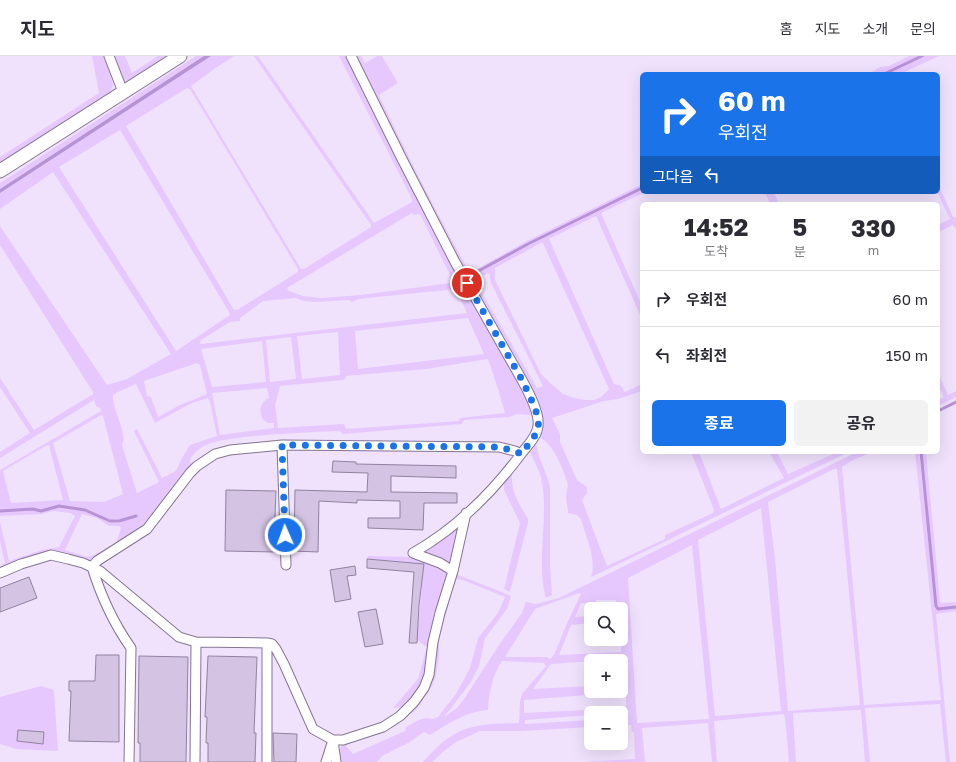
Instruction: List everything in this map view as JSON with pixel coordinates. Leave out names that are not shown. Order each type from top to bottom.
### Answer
[{"type":"main road","points":[[0,172],[180,56]]},
{"type":"street","points":[[109,56],[123,92]]},
{"type":"street","points":[[352,56],[402,159],[455,262],[522,380],[538,421],[538,428],[533,439],[483,499],[444,533],[413,552],[440,563],[453,571]]},
{"type":"street","points":[[92,567],[97,561],[147,529],[190,473],[208,458],[215,454],[230,450],[282,445],[499,447],[521,454]]},
{"type":"street","points":[[282,445],[286,565]]},
{"type":"street","points":[[0,573],[21,564],[51,555],[83,563],[100,571],[179,637],[196,642],[272,644],[284,664],[313,729],[332,740],[343,740],[383,728],[400,716],[414,702],[424,688],[429,675],[433,642],[453,571],[466,513]]},
{"type":"street","points":[[92,567],[110,613],[131,648],[129,762]]},
{"type":"street","points":[[195,762],[196,642]]},
{"type":"street","points":[[267,643],[267,762]]},
{"type":"street","points":[[326,762],[332,740]]},
{"type":"street","points":[[332,740],[336,762]]},
{"type":"shaded area","points":[[92,56],[105,56],[113,84],[111,91],[0,162],[0,157],[99,93]]},
{"type":"shaded area","points":[[114,56],[125,56],[132,73],[158,56],[166,56],[123,84]]},
{"type":"shaded area","points":[[196,56],[204,56],[0,189],[0,183]]},
{"type":"shaded area","points":[[204,56],[211,56],[0,193],[0,189]]},
{"type":"shaded area","points":[[211,56],[234,56],[191,86],[301,269],[304,269],[371,227],[371,225],[254,56],[258,56],[374,223],[412,202],[412,199],[339,56],[345,56],[458,277],[499,348],[530,407],[532,415],[516,414],[510,417],[464,420],[462,424],[343,434],[340,431],[244,437],[212,443],[198,449],[195,452],[190,460],[192,467],[146,526],[125,541],[89,561],[64,553],[52,553],[0,569],[0,566],[5,563],[0,540],[0,521],[9,561],[42,550],[59,547],[75,516],[70,513],[53,511],[42,514],[0,516],[0,512],[41,511],[59,507],[85,511],[110,522],[119,523],[137,516],[137,514],[127,519],[111,520],[85,509],[59,505],[41,510],[33,508],[0,510],[0,470],[101,411],[100,408],[96,406],[94,400],[0,458],[0,452],[30,433],[0,387],[0,378],[34,430],[93,394],[93,392],[0,245],[0,226],[107,385],[127,379],[171,354],[53,172],[0,209],[0,193]],"holes":[[[187,88],[190,89],[298,269],[298,272],[237,310],[234,310],[126,126]],[[120,130],[230,315],[176,351],[59,167]],[[412,213],[414,215],[420,214],[451,279],[450,283],[361,295],[322,298],[303,296],[289,291],[287,288]],[[456,289],[467,313],[200,344],[201,340],[230,322],[240,321],[240,318],[263,301],[296,298],[304,301],[315,302],[349,300],[352,302],[358,299]],[[468,318],[484,354],[358,369],[355,331]],[[338,332],[340,375],[302,379],[297,336]],[[291,337],[296,379],[270,382],[266,340]],[[262,341],[266,382],[212,387],[201,349]],[[488,359],[505,413],[460,418],[459,421],[346,429],[344,424],[278,428],[275,405],[280,386],[345,379],[346,376],[426,369]],[[197,363],[200,365],[207,394],[178,406],[158,417],[151,397],[147,396],[144,381]],[[136,384],[155,423],[192,403],[208,398],[217,436],[190,445],[177,469],[162,478],[137,429],[134,431],[159,482],[137,493],[122,445],[122,428],[113,401],[113,395]],[[267,388],[269,398],[263,402],[261,414],[263,420],[268,423],[274,423],[274,428],[220,435],[212,393]],[[101,415],[103,416],[123,494],[104,502],[70,501],[53,443]],[[49,445],[63,500],[11,503],[3,471]],[[82,514],[97,518],[109,526],[119,526],[121,528],[116,543],[92,556],[87,557],[65,550]]]},
{"type":"shaded area","points":[[356,56],[361,56],[365,63],[377,56],[382,56],[398,83],[379,95],[400,140],[470,273],[527,241],[640,185],[640,188],[527,244],[470,275],[640,190],[641,194],[601,213],[640,301],[640,315],[596,216],[549,239],[614,384],[620,385],[625,392],[640,385],[640,392],[618,399],[604,401],[552,418],[560,434],[560,442],[577,480],[587,487],[587,493],[582,500],[607,566],[665,539],[665,535],[713,513],[714,510],[692,454],[700,454],[721,509],[784,478],[770,454],[778,454],[788,474],[833,454],[845,454],[591,577],[593,563],[592,555],[581,519],[577,515],[568,513],[566,497],[568,484],[553,451],[549,445],[540,438],[543,430],[543,423],[523,374],[442,229]],"holes":[[[543,243],[609,389],[601,397],[594,400],[574,398],[563,394],[541,374],[495,280],[495,268]],[[489,273],[491,283],[543,386],[537,388],[474,279]]]},
{"type":"shaded area","points":[[909,56],[920,56],[887,72],[872,72],[880,67],[889,66]]},
{"type":"shaded area","points":[[923,56],[939,56],[904,72],[890,72]]},
{"type":"shaded area","points":[[940,188],[953,217],[956,217],[956,230],[953,225],[940,231],[940,224],[950,219],[938,194],[940,194]]},
{"type":"shaded area","points":[[766,194],[775,194],[778,202],[769,202]]},
{"type":"shaded area","points":[[940,377],[948,395],[956,391],[956,397],[940,405],[940,399],[944,397],[940,389]]},
{"type":"shaded area","points":[[536,444],[550,487],[550,566],[552,595],[546,598],[542,569],[543,492],[540,475],[530,453]]},
{"type":"shaded area","points":[[853,454],[867,454],[851,461],[842,467],[864,705],[941,700],[915,454],[919,454],[935,607],[937,609],[956,607],[956,611],[936,614],[950,762],[946,762],[940,704],[865,708],[870,762],[865,762],[861,710],[793,713],[796,762],[789,762],[785,717],[783,714],[714,721],[717,762],[712,762],[708,723],[642,728],[645,762],[583,762],[635,759],[634,732],[632,732],[631,725],[628,725],[628,706],[626,706],[626,698],[628,698],[628,654],[584,654],[584,662],[551,664],[533,689],[584,686],[584,695],[524,700],[524,713],[584,710],[584,716],[525,720],[525,724],[584,720],[584,727],[522,731],[480,731],[456,742],[432,762],[423,762],[445,740],[466,729],[489,724],[519,723],[520,701],[522,694],[546,666],[544,663],[502,661],[492,685],[488,710],[465,715],[430,735],[424,732],[408,743],[382,756],[377,762],[339,762],[338,753],[343,742],[400,718],[434,673],[437,651],[436,640],[456,574],[511,596],[507,609],[485,638],[479,666],[471,682],[444,717],[457,708],[464,699],[522,613],[526,602],[536,604],[559,598]],"holes":[[[834,469],[837,469],[860,705],[788,711],[775,559],[768,502]],[[761,508],[781,711],[715,716],[698,540]],[[692,545],[709,719],[637,723],[628,578]],[[455,579],[463,580],[505,597],[498,613],[478,638],[470,668],[456,694],[438,717],[419,720],[406,727],[405,731],[353,754],[346,746],[352,742],[394,727],[417,709],[433,684],[436,676],[439,655],[439,640]],[[579,593],[581,594],[554,655],[550,659],[547,657],[505,657],[535,609]]]},
{"type":"shaded area","points":[[921,454],[926,454],[940,602],[956,602],[956,606],[938,608]]},
{"type":"shaded area","points":[[512,474],[514,492],[528,519],[528,523],[510,592],[504,589],[520,523],[504,490],[504,483]]},
{"type":"shaded area","points":[[463,521],[451,561],[449,563],[419,552]]},
{"type":"shaded area","points":[[368,556],[413,557],[428,561],[448,572],[425,674],[414,696],[404,707],[393,708],[418,679],[427,647],[417,640],[424,564],[367,559]]},
{"type":"shaded area","points":[[41,686],[54,690],[58,751],[16,749],[0,744],[0,697]]},
{"type":"building","points":[[333,461],[356,462],[356,464],[456,466],[456,478],[391,476],[391,492],[457,493],[457,503],[424,503],[423,530],[368,528],[368,518],[400,518],[400,501],[357,500],[357,503],[319,501],[318,552],[294,551],[295,490],[367,492],[368,473],[332,472]]},
{"type":"building","points":[[226,490],[276,491],[274,541],[276,541],[276,552],[225,551]]},
{"type":"building","points":[[367,559],[424,564],[419,605],[417,643],[409,643],[414,572],[367,568]]},
{"type":"building","points":[[355,566],[356,575],[347,576],[351,599],[335,602],[330,570]]},
{"type":"building","points":[[29,577],[37,598],[0,612],[0,588]]},
{"type":"building","points":[[376,609],[383,644],[365,647],[358,612]]},
{"type":"building","points":[[96,655],[119,655],[119,742],[69,741],[71,691],[69,691],[69,681],[95,681]]},
{"type":"building","points":[[139,656],[188,657],[186,762],[140,762],[140,743],[138,743]]},
{"type":"building","points":[[208,656],[257,657],[254,733],[256,733],[255,762],[208,762],[208,743],[206,743],[207,717],[205,717]]},
{"type":"building","points":[[18,730],[44,732],[43,744],[17,741]]},
{"type":"building","points":[[273,733],[297,734],[296,762],[274,762]]},
{"type":"waterway","points":[[888,72],[922,56]]},
{"type":"waterway","points":[[471,275],[528,244],[640,189]]},
{"type":"waterway","points":[[940,410],[956,402]]},
{"type":"waterway","points":[[921,454],[936,606],[938,609],[956,607]]},
{"type":"waterway","points":[[0,511],[33,509],[41,511],[59,506],[85,510],[110,521],[119,521],[136,516]]},
{"type":"route","points":[[285,535],[282,445],[468,448],[499,447],[521,454],[533,439],[538,428],[538,421],[529,395],[485,313],[467,283]]}]
